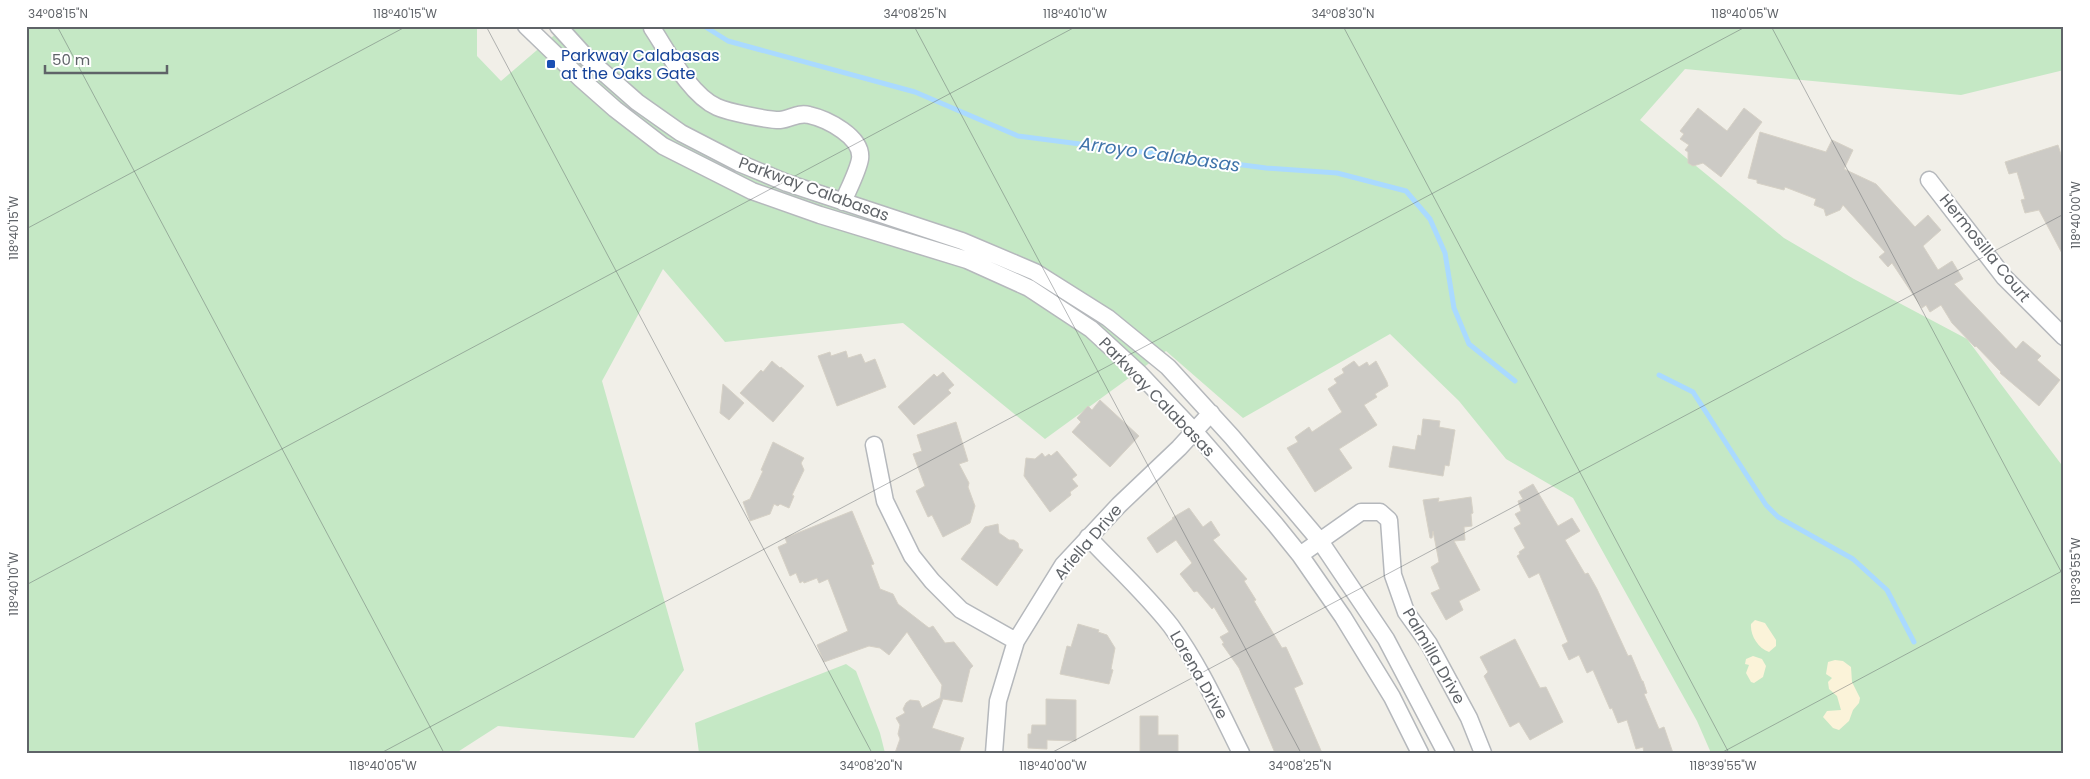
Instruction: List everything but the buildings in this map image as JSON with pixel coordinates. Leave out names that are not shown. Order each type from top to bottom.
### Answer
[{"type":"street","name":"Parkway Calabasas","points":[[526,26],[615,109],[664,146],[752,191],[820,215],[967,260],[1029,288],[1091,329],[1140,374],[1194,432],[1300,555],[1343,617],[1387,688],[1420,753]]},
{"type":"street","name":"Parkway Calabasas","points":[[559,28],[587,58],[637,102],[681,133],[740,163],[786,183],[962,241],[1035,272],[1108,318],[1168,367],[1320,541],[1386,639],[1446,753]]},
{"type":"street","points":[[544,44],[546,37],[559,28]]},
{"type":"street","points":[[652,28],[688,82],[703,98],[717,107],[753,116],[781,120],[800,114],[810,115],[842,130],[852,137],[859,151],[860,160],[843,202]]},
{"type":"street","name":"Hermosilla Court","points":[[1929,180],[2004,277],[2064,337]]},
{"type":"street","name":"Ariella Drive","points":[[994,753],[998,701],[1016,641],[1063,565],[1088,537],[1169,458],[1210,413]]},
{"type":"street","points":[[874,445],[884,501],[912,556],[932,581],[961,610],[1016,641]]},
{"type":"street","name":"Palmilla Drive","points":[[1300,555],[1361,512],[1380,512],[1389,520],[1394,575],[1406,612],[1429,644],[1469,718],[1483,753]]},
{"type":"street","name":"Lorena Drive","points":[[1088,537],[1170,626],[1198,666],[1220,707],[1241,753]]},
{"type":"green space","points":[[26,26],[477,26],[477,56],[501,81],[565,26],[2064,26],[2064,70],[1961,95],[1685,69],[1640,120],[1784,238],[1854,279],[1967,339],[2064,468],[2064,753],[1711,753],[1697,721],[1573,498],[1506,459],[1459,401],[1390,334],[1243,418],[1166,351],[1045,439],[903,323],[725,342],[663,269],[602,381],[684,670],[634,738],[498,726],[456,753],[26,753]]},
{"type":"green space","points":[[846,664],[856,671],[880,733],[885,753],[699,753],[695,723]]},
{"type":"sand","points":[[1755,620],[1765,623],[1776,640],[1776,646],[1769,652],[1761,647],[1753,637],[1751,624]]},
{"type":"sand","points":[[1753,656],[1762,659],[1766,666],[1763,677],[1754,683],[1751,682],[1746,673],[1749,665],[1745,664],[1746,659]]},
{"type":"sand","points":[[1835,660],[1843,661],[1851,667],[1852,682],[1860,698],[1849,721],[1839,730],[1833,728],[1823,717],[1827,711],[1841,710],[1837,696],[1829,689],[1828,682],[1832,678],[1826,674],[1828,662]]},
{"type":"waterway","name":"Arroyo Calabasas","points":[[704,26],[728,41],[915,92],[1018,136],[1266,168],[1337,173],[1406,191],[1430,219],[1445,253],[1454,308],[1469,344],[1515,381]]},
{"type":"waterway","name":"Arroyo Calabasas","points":[[1659,375],[1693,392],[1766,505],[1778,517],[1853,559],[1887,590],[1914,642]]},
{"type":"place","name":"Parkway Calabasas at the Oaks Gate","points":[[551,64]]}]
